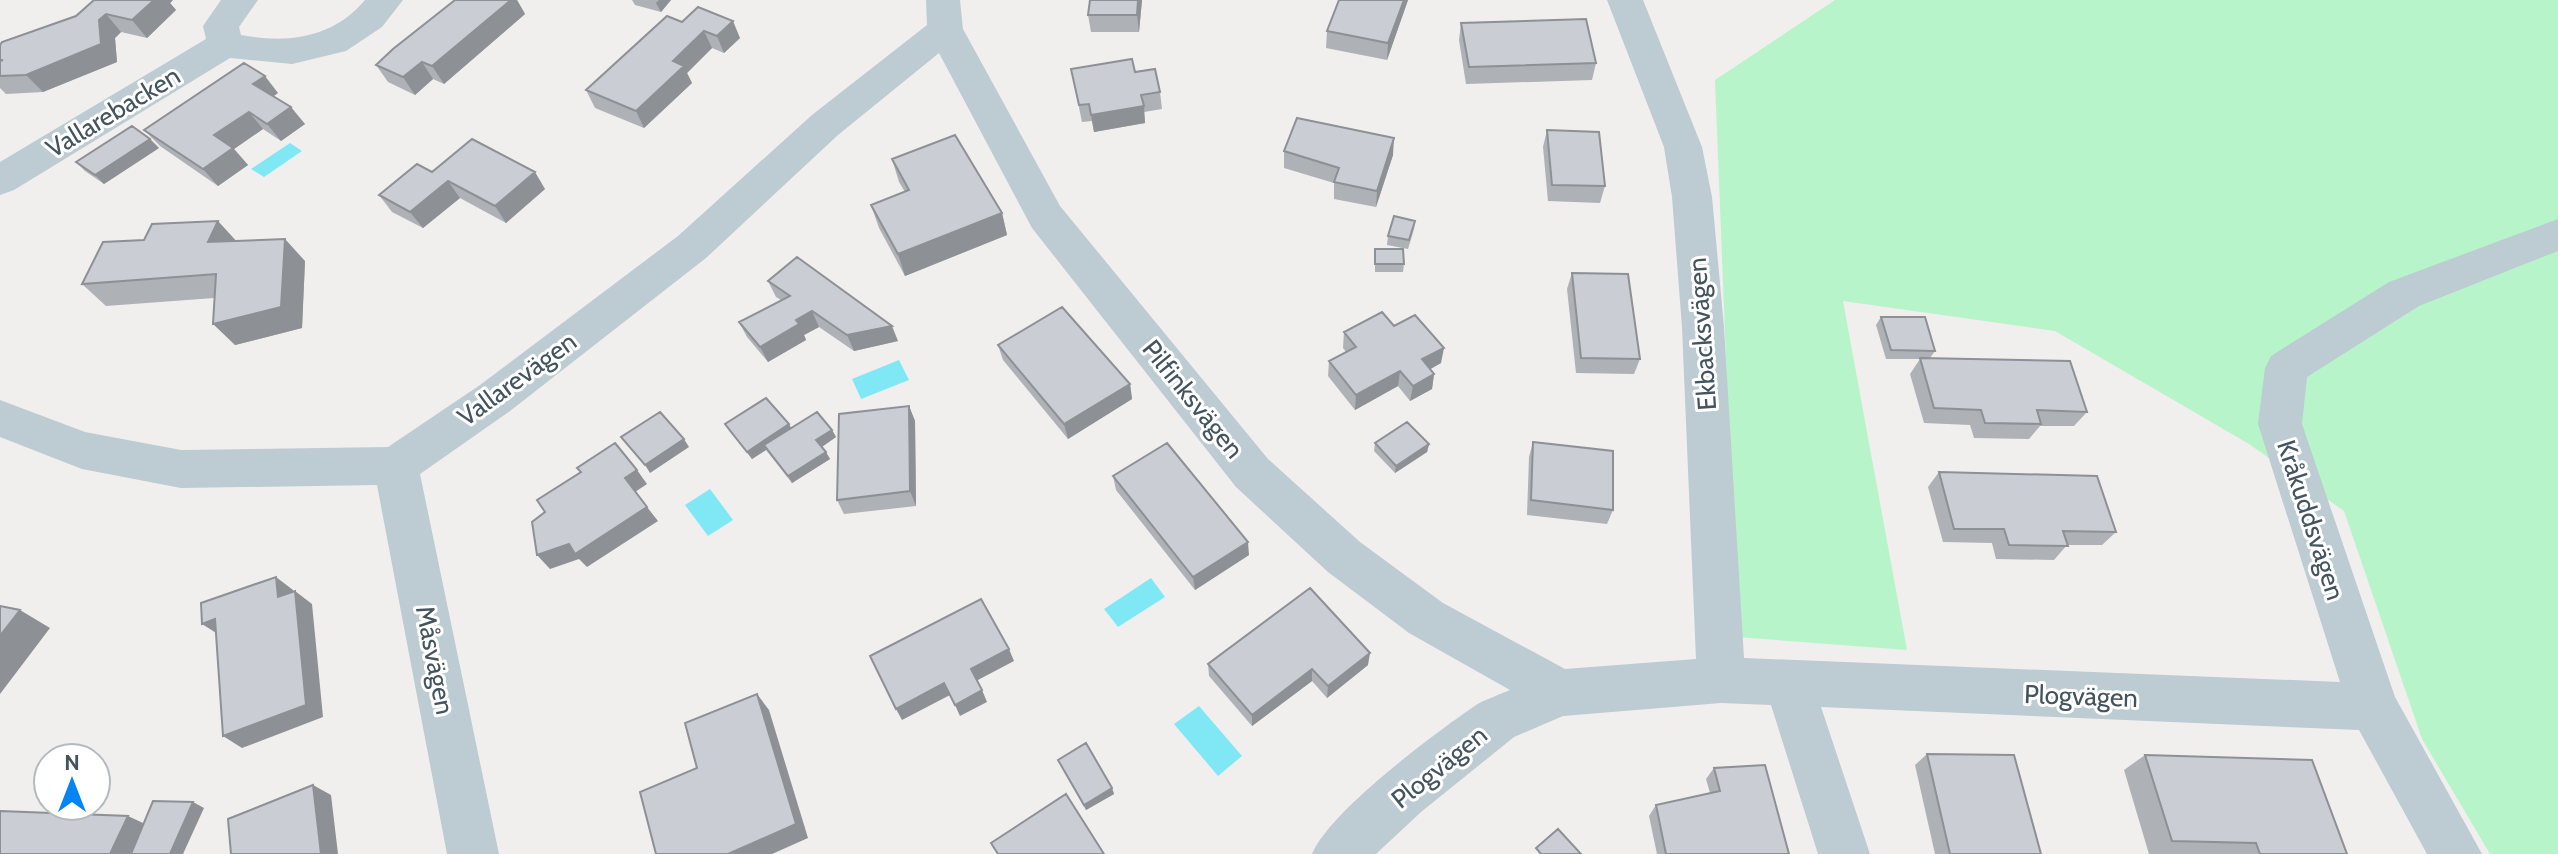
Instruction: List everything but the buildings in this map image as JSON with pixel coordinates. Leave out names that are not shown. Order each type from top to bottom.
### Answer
[{"type":"street","points":[[240,0],[221,26],[225,44],[281,53],[313,50],[340,41],[365,25],[385,0]]},
{"type":"street","name":"Ekbacksvägen","points":[[1625,0],[1683,147],[1692,197],[1703,327],[1721,680]]},
{"type":"street","name":"Vallarevägen","points":[[396,466],[495,398],[692,247],[944,14]]},
{"type":"street","name":"Pilfinksvägen","points":[[944,14],[1046,217],[1252,473],[1344,557],[1426,618],[1561,693]]},
{"type":"street","name":"Vallarebacken","points":[[0,180],[225,44]]},
{"type":"street","name":"Kråkuddsvägen","points":[[2456,854],[2373,707],[2280,424],[2286,368],[2404,294],[2499,260],[2558,234]]},
{"type":"street","points":[[0,418],[82,450],[181,469],[396,466]]},
{"type":"street","name":"Måsvägen","points":[[396,466],[473,854]]},
{"type":"street","name":"Plogvägen","points":[[1338,854],[1403,794],[1496,720],[1561,693],[1721,680],[2373,707]]},
{"type":"street","points":[[1789,684],[1844,854]]},
{"type":"green space","points":[[1835,0],[2558,0],[2558,854],[2490,854],[2422,739],[2344,511],[2249,444],[2055,331],[1843,301],[1907,650],[1737,637],[1715,80]]},
{"type":"water","points":[[290,143],[302,151],[264,177],[251,169]]},
{"type":"water","points":[[899,360],[909,380],[861,399],[852,379]]},
{"type":"water","points":[[710,489],[733,520],[708,536],[685,505]]},
{"type":"water","points":[[1151,578],[1165,597],[1118,627],[1104,609]]},
{"type":"water","points":[[1199,706],[1242,756],[1218,776],[1174,724]]}]
